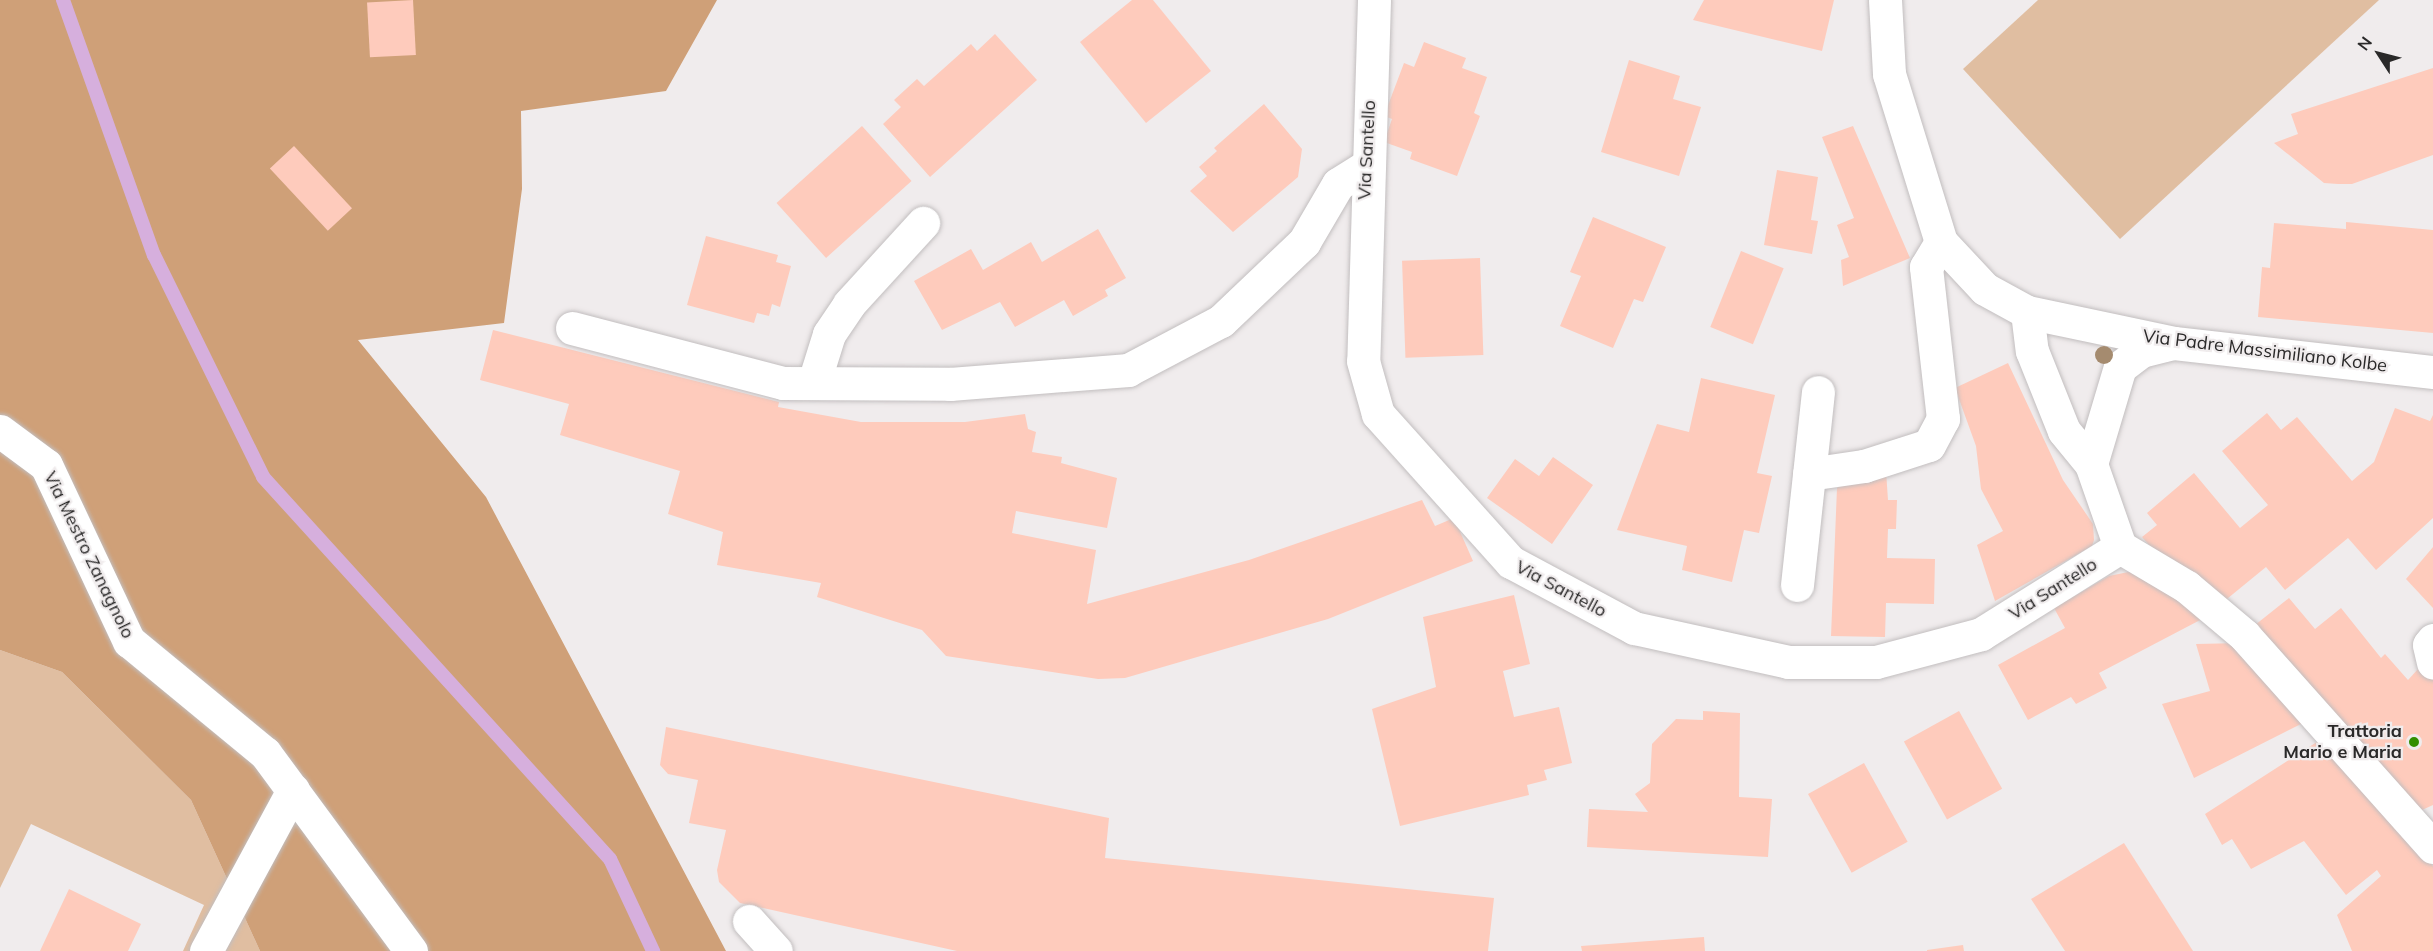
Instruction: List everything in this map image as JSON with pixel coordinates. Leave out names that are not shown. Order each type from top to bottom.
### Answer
[{"type":"street","name":"Via Santello","points":[[1374,0],[1365,167],[1363,361],[1378,414],[1511,562],[1634,628],[1788,662],[1876,662],[1981,634],[2120,547]]},
{"type":"street","points":[[1809,474],[1864,466],[1929,445],[1943,419],[1926,267],[1941,242],[1889,74],[1885,0]]},
{"type":"street","points":[[572,328],[783,383],[950,384],[1128,370],[1221,321],[1304,242],[1338,184],[1365,167]]},
{"type":"street","points":[[814,382],[829,334],[849,304],[923,223]]},
{"type":"street","name":"Via Padre Massimiliano Kolbe","points":[[1941,242],[1985,289],[2027,312],[2174,343],[2433,372]]},
{"type":"street","points":[[2027,312],[2032,351],[2064,431],[2091,464],[2120,547],[2187,586],[2244,635],[2429,835]]},
{"type":"street","points":[[2091,464],[2120,367],[2141,351],[2174,343]]},
{"type":"street","points":[[1797,585],[1818,392]]},
{"type":"street","name":"Via Mestro Zanagnolo","points":[[0,431],[46,465],[129,641],[266,753],[411,951]]},
{"type":"street","points":[[2433,640],[2429,645],[2433,663]]},
{"type":"street","points":[[206,951],[293,790]]},
{"type":"street","points":[[749,921],[776,951]]},
{"type":"shaded area","points":[[0,0],[717,0],[666,91],[521,111],[522,189],[504,323],[358,340],[486,497],[726,951],[260,951],[191,800],[62,672],[0,650]]},
{"type":"shaded area","points":[[2038,0],[2379,0],[2120,239],[1963,69]]},
{"type":"shaded area","points":[[0,650],[62,672],[191,800],[260,951],[183,951],[204,905],[31,824],[0,888]]},
{"type":"building","points":[[413,0],[416,55],[370,57],[367,2]]},
{"type":"building","points":[[1132,0],[1153,0],[1211,71],[1146,123],[1080,42]]},
{"type":"building","points":[[1704,0],[1834,0],[1822,51],[1693,20]]},
{"type":"building","points":[[995,34],[1037,80],[930,177],[883,124],[901,107],[894,100],[917,79],[924,86],[971,44],[977,51]]},
{"type":"building","points":[[1424,42],[1466,58],[1462,68],[1487,77],[1474,113],[1480,116],[1457,176],[1410,159],[1412,152],[1384,142],[1392,119],[1384,116],[1404,63],[1414,67]]},
{"type":"building","points":[[1629,60],[1680,76],[1673,99],[1701,107],[1679,176],[1601,152]]},
{"type":"building","points":[[2433,68],[2433,155],[2352,184],[2324,183],[2274,143],[2298,134],[2291,114]]},
{"type":"building","points":[[1264,104],[1302,149],[1298,177],[1233,232],[1190,191],[1207,176],[1199,167],[1217,151],[1214,148]]},
{"type":"building","points":[[862,126],[912,181],[826,258],[777,203]]},
{"type":"building","points":[[1853,126],[1910,258],[1843,286],[1841,260],[1849,257],[1837,225],[1854,218],[1822,137]]},
{"type":"building","points":[[294,146],[352,208],[328,231],[270,169]]},
{"type":"building","points":[[1777,170],[1818,177],[1811,220],[1818,221],[1812,254],[1764,245]]},
{"type":"building","points":[[1593,217],[1666,247],[1643,302],[1634,299],[1613,348],[1560,326],[1581,276],[1570,272]]},
{"type":"building","points":[[2346,222],[2433,230],[2433,333],[2258,317],[2262,267],[2270,268],[2274,223],[2346,229]]},
{"type":"building","points":[[1098,229],[1126,278],[1105,290],[1108,296],[1073,316],[1064,300],[1015,327],[1000,302],[942,330],[914,281],[971,249],[983,270],[1031,242],[1042,262]]},
{"type":"building","points":[[706,236],[778,255],[776,262],[791,266],[780,307],[772,304],[769,316],[757,313],[754,323],[687,305]]},
{"type":"building","points":[[1741,251],[1784,268],[1753,344],[1710,327]]},
{"type":"building","points":[[1480,258],[1483,355],[1405,358],[1402,261]]},
{"type":"building","points":[[493,330],[779,402],[778,407],[861,422],[965,422],[1025,414],[1028,429],[1036,432],[1032,452],[1062,457],[1061,463],[1117,478],[1107,528],[1016,511],[1012,533],[1096,550],[1087,604],[1249,560],[1422,500],[1435,526],[1454,518],[1473,561],[1328,619],[1125,678],[1098,679],[946,656],[922,630],[817,597],[821,583],[717,565],[723,532],[668,514],[680,471],[560,435],[569,404],[480,380]]},
{"type":"building","points":[[2008,363],[2063,480],[2093,524],[2094,540],[2092,546],[1995,601],[1977,545],[2003,531],[1981,489],[1976,446],[1955,388]]},
{"type":"building","points":[[1701,378],[1775,395],[1757,473],[1772,476],[1759,533],[1744,530],[1732,582],[1682,570],[1687,546],[1617,530],[1657,424],[1689,432]]},
{"type":"building","points":[[2395,408],[2430,421],[2433,415],[2433,518],[2376,570],[2348,538],[2285,590],[2266,567],[2222,603],[2165,563],[2142,537],[2157,525],[2147,513],[2194,473],[2240,528],[2268,505],[2222,451],[2267,413],[2281,430],[2297,417],[2352,481],[2374,462]]},
{"type":"building","points":[[1553,457],[1593,485],[1552,544],[1487,498],[1515,459],[1539,476]]},
{"type":"building","points":[[1886,471],[1888,500],[1897,500],[1896,529],[1888,529],[1887,558],[1935,559],[1934,604],[1886,603],[1885,637],[1831,636],[1837,488],[1846,481]]},
{"type":"building","points":[[2433,547],[2433,608],[2406,579]]},
{"type":"building","points":[[2138,570],[2204,618],[2099,673],[2107,688],[2076,704],[2071,697],[2028,720],[1998,665],[2065,628],[2054,608],[2109,576]]},
{"type":"building","points":[[1514,595],[1530,664],[1503,671],[1514,717],[1559,707],[1572,763],[1544,770],[1547,780],[1527,785],[1529,795],[1400,826],[1372,709],[1436,687],[1423,617]]},
{"type":"building","points":[[2289,598],[2315,629],[2341,608],[2381,658],[2385,654],[2408,680],[2418,669],[2433,677],[2433,805],[2411,815],[2250,629]]},
{"type":"building","points":[[2241,643],[2307,721],[2194,778],[2162,704],[2210,691],[2196,644]]},
{"type":"building","points":[[1703,711],[1740,713],[1739,797],[1772,799],[1768,857],[1587,847],[1589,809],[1648,812],[1635,794],[1650,783],[1652,744],[1676,719],[1703,720]]},
{"type":"building","points":[[1959,711],[2002,789],[1947,819],[1904,742]]},
{"type":"building","points":[[666,727],[1109,818],[1105,858],[1494,898],[1488,951],[957,951],[740,903],[719,882],[717,870],[726,830],[689,823],[698,780],[668,774],[660,765]]},
{"type":"building","points":[[2323,738],[2433,866],[2433,951],[2352,951],[2337,915],[2381,876],[2377,870],[2346,895],[2304,841],[2251,869],[2232,839],[2222,845],[2205,814]]},
{"type":"building","points":[[1864,763],[1908,842],[1852,873],[1808,794]]},
{"type":"building","points":[[2124,843],[2193,951],[2065,951],[2031,899]]},
{"type":"building","points":[[69,889],[141,924],[128,951],[40,951]]},
{"type":"building","points":[[1704,937],[1705,951],[1582,951],[1581,946]]},
{"type":"building","points":[[1963,945],[1964,951],[1927,951],[1927,950]]},
{"type":"waterway","points":[[63,0],[154,255],[263,477],[610,859],[653,951]]},
{"type":"place","name":"Trattoria Mario e Maria","points":[[2414,742]]}]
